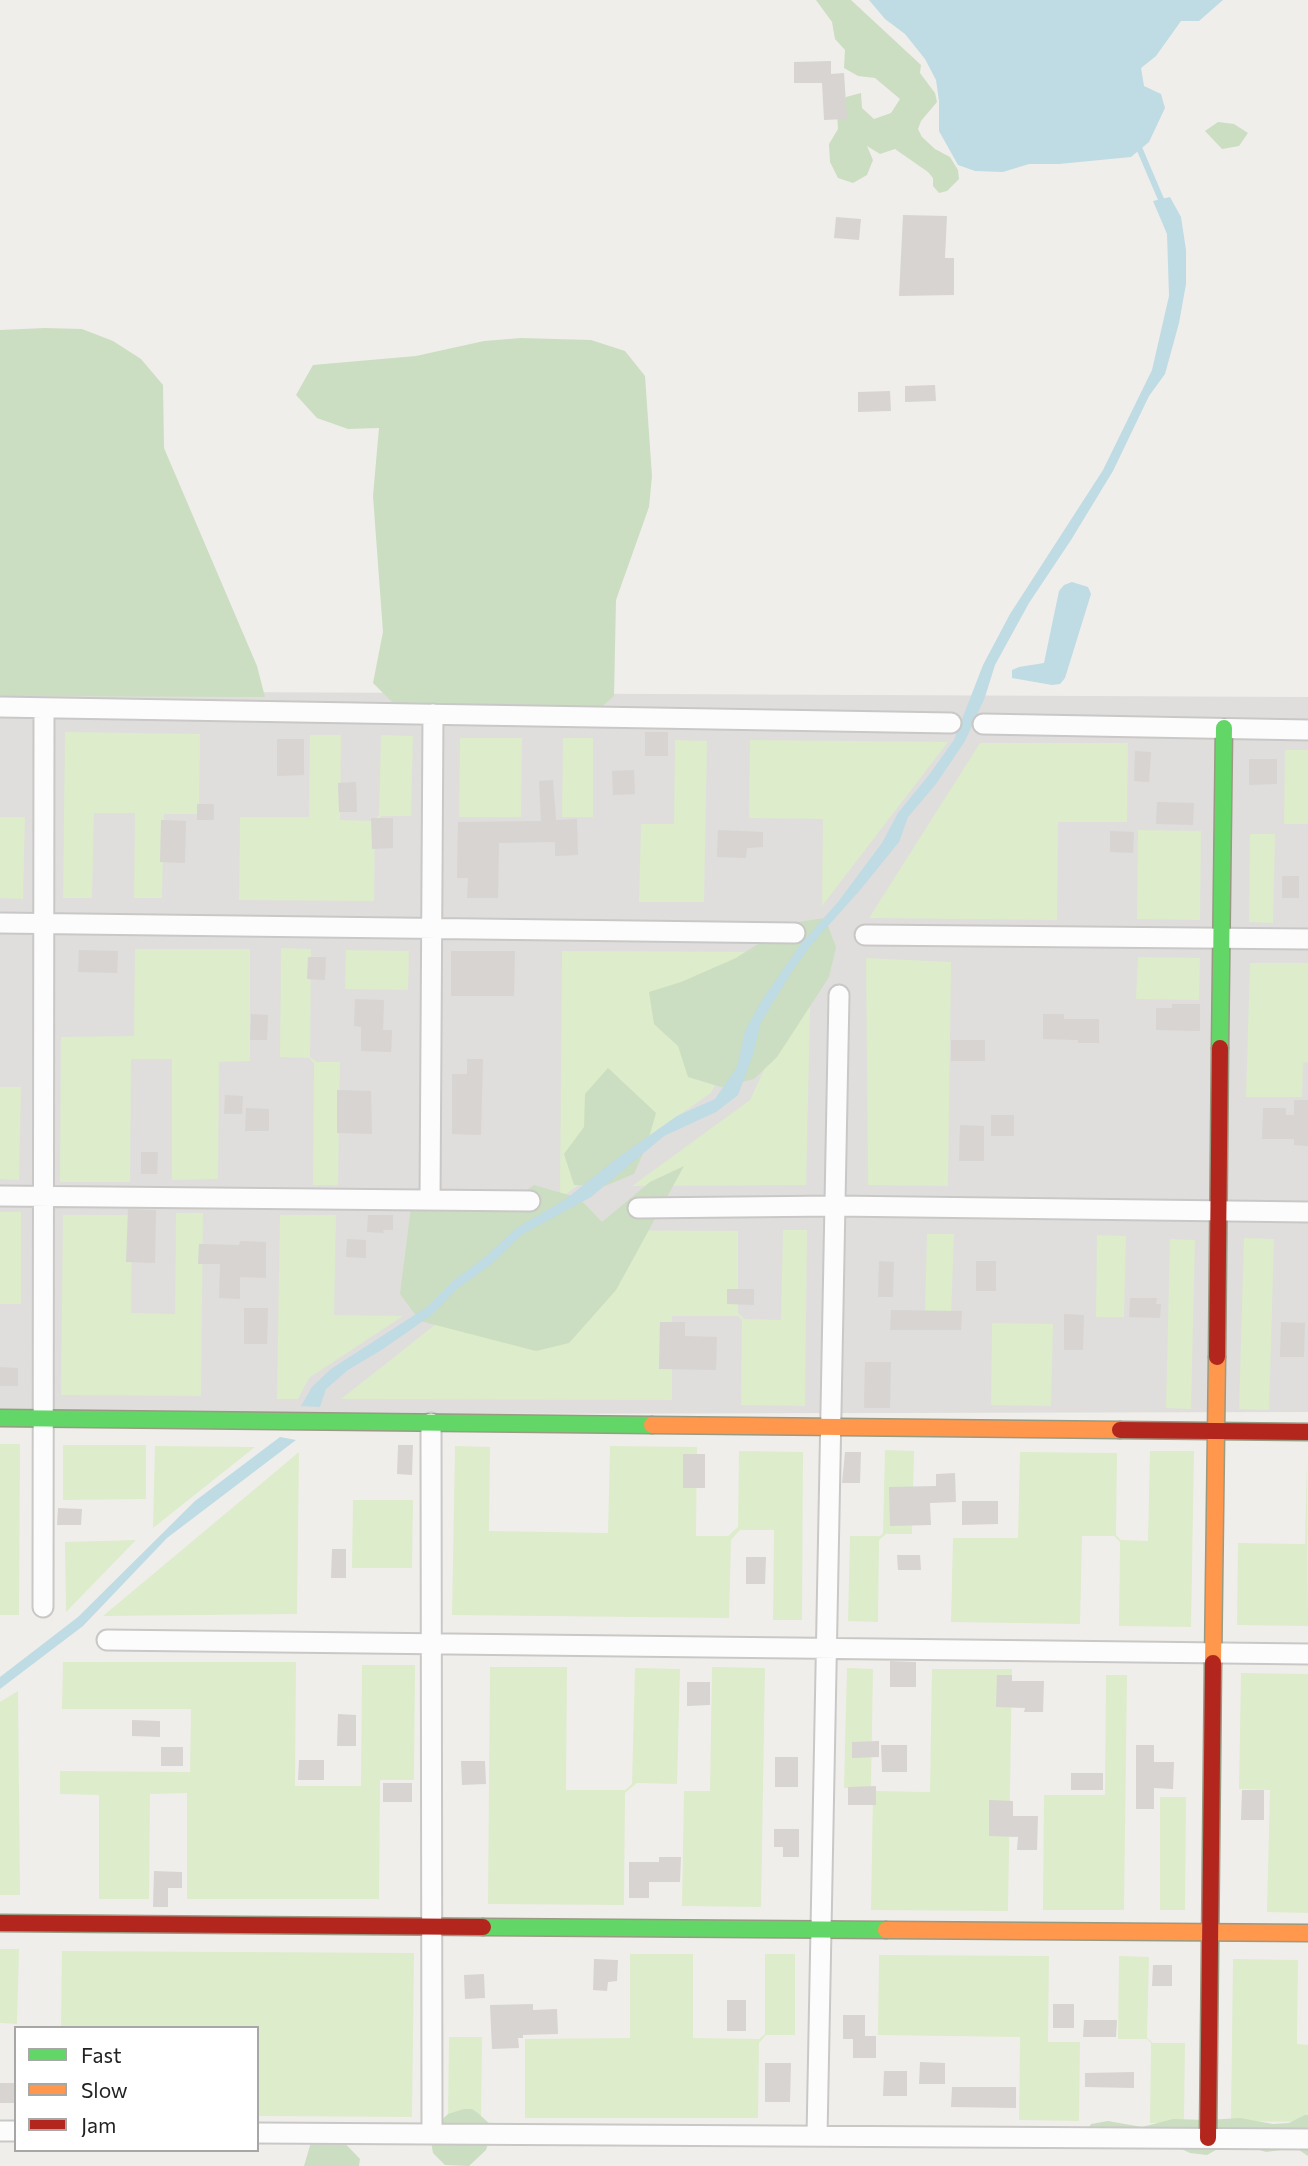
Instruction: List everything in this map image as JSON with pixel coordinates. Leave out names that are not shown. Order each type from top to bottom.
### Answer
[{"type":"street","points":[[0,707],[951,723]]},
{"type":"street","points":[[43,1607],[44,708]]},
{"type":"street","points":[[430,1200],[433,714]]},
{"type":"street","points":[[983,724],[1308,730]]},
{"type":"street","points":[[1208,2138],[1224,728]]},
{"type":"street","points":[[0,923],[795,933]]},
{"type":"street","points":[[864,935],[1308,939]]},
{"type":"street","points":[[817,2136],[839,995]]},
{"type":"street","points":[[0,1196],[530,1201]]},
{"type":"street","points":[[638,1208],[835,1206],[1308,1212]]},
{"type":"street","points":[[0,1418],[1308,1432]]},
{"type":"street","points":[[431,1423],[432,2134]]},
{"type":"street","points":[[107,1640],[1308,1654]]},
{"type":"street","points":[[0,1923],[1308,1933]]},
{"type":"street","points":[[259,2133],[1308,2139]]},
{"type":"shaded area","points":[[0,691],[1308,697],[1308,1412],[0,1415]]},
{"type":"green space","points":[[816,0],[851,0],[921,65],[920,73],[935,93],[937,102],[921,121],[918,129],[922,137],[935,149],[950,157],[958,170],[959,179],[947,191],[939,193],[928,172],[895,149],[880,154],[867,146],[873,160],[867,175],[853,183],[838,178],[830,162],[829,144],[838,129],[837,111],[846,97],[861,93],[862,108],[874,119],[891,113],[900,99],[875,78],[858,76],[844,68],[845,50],[835,39],[832,22]]},
{"type":"green space","points":[[1218,122],[1234,124],[1248,133],[1239,146],[1222,149],[1205,131]]},
{"type":"green space","points":[[82,329],[113,341],[141,359],[163,385],[164,448],[257,666],[265,697],[0,696],[0,330]]},
{"type":"green space","points":[[521,338],[591,340],[625,351],[645,376],[652,476],[649,507],[616,600],[614,696],[591,716],[396,706],[373,683],[383,632],[373,496],[379,428],[348,429],[317,418],[296,395],[313,365],[416,356],[484,341]]},
{"type":"green space","points":[[65,732],[200,734],[199,814],[164,814],[162,898],[134,898],[135,813],[94,813],[92,898],[63,898]]},
{"type":"green space","points":[[310,735],[341,735],[340,820],[373,821],[379,815],[381,735],[413,736],[411,816],[382,816],[375,821],[374,901],[239,900],[240,817],[309,817]]},
{"type":"green space","points":[[460,738],[522,738],[521,817],[459,817]]},
{"type":"green space","points":[[563,738],[593,738],[593,817],[562,817]]},
{"type":"green space","points":[[675,740],[707,741],[704,902],[639,902],[641,824],[674,824]]},
{"type":"green space","points":[[750,740],[948,742],[822,906],[823,819],[749,818]]},
{"type":"green space","points":[[980,743],[1128,743],[1127,822],[1058,822],[1057,920],[869,918]]},
{"type":"green space","points":[[1285,750],[1308,750],[1308,824],[1284,824]]},
{"type":"green space","points":[[0,817],[25,817],[23,899],[0,898]]},
{"type":"green space","points":[[1138,830],[1201,831],[1200,920],[1137,919]]},
{"type":"green space","points":[[1250,834],[1275,834],[1273,923],[1249,922]]},
{"type":"green space","points":[[825,918],[836,947],[829,977],[777,1057],[754,1079],[721,1087],[688,1077],[678,1046],[654,1024],[649,992],[681,982],[736,958],[791,923]]},
{"type":"green space","points":[[281,948],[311,949],[310,1057],[317,1062],[340,1062],[338,1185],[313,1185],[314,1063],[309,1058],[280,1057]]},
{"type":"green space","points":[[135,949],[250,949],[250,1061],[219,1062],[218,1179],[172,1180],[172,1059],[131,1059],[130,1182],[60,1182],[61,1037],[134,1036]]},
{"type":"green space","points":[[346,950],[409,951],[408,990],[345,989]]},
{"type":"green space","points":[[562,951],[787,952],[711,1093],[560,1198]]},
{"type":"green space","points":[[1138,957],[1200,958],[1199,1000],[1136,999]]},
{"type":"green space","points":[[866,958],[951,962],[948,1186],[868,1185]]},
{"type":"green space","points":[[1250,963],[1308,963],[1308,1062],[1303,1063],[1302,1097],[1246,1097]]},
{"type":"green space","points":[[811,969],[806,1185],[632,1186],[750,1100]]},
{"type":"green space","points":[[608,1068],[656,1113],[647,1144],[634,1174],[605,1186],[574,1185],[564,1154],[584,1127],[585,1094]]},
{"type":"green space","points":[[0,1087],[21,1087],[19,1180],[0,1179]]},
{"type":"green space","points":[[684,1166],[616,1290],[569,1343],[536,1351],[420,1321],[400,1294],[411,1207],[501,1209],[534,1185],[579,1198],[602,1222],[650,1182]]},
{"type":"green space","points":[[0,1212],[21,1212],[21,1304],[0,1304]]},
{"type":"green space","points":[[176,1213],[203,1213],[201,1396],[61,1395],[63,1215],[132,1215],[131,1313],[175,1314]]},
{"type":"green space","points":[[280,1215],[336,1215],[334,1315],[403,1316],[309,1378],[298,1399],[277,1399]]},
{"type":"green space","points":[[555,1230],[738,1231],[738,1313],[745,1319],[781,1320],[783,1230],[807,1230],[805,1406],[741,1405],[742,1320],[738,1316],[672,1316],[672,1400],[341,1399]]},
{"type":"green space","points":[[927,1234],[954,1234],[951,1315],[925,1314]]},
{"type":"green space","points":[[1097,1235],[1126,1236],[1124,1317],[1096,1317]]},
{"type":"green space","points":[[1244,1238],[1274,1239],[1269,1410],[1239,1409]]},
{"type":"green space","points":[[1170,1239],[1195,1240],[1191,1409],[1166,1408]]},
{"type":"green space","points":[[992,1323],[1053,1324],[1051,1406],[991,1405]]},
{"type":"green space","points":[[0,1444],[20,1444],[19,1615],[0,1615]]},
{"type":"green space","points":[[63,1445],[146,1445],[146,1499],[63,1500]]},
{"type":"green space","points":[[155,1446],[255,1447],[153,1528]]},
{"type":"green space","points":[[455,1446],[490,1447],[489,1531],[608,1533],[610,1446],[697,1447],[696,1536],[728,1536],[738,1527],[739,1451],[803,1452],[802,1620],[773,1620],[774,1530],[740,1530],[731,1540],[729,1618],[452,1615]]},
{"type":"green space","points":[[885,1450],[914,1451],[912,1534],[886,1534],[879,1540],[878,1622],[848,1621],[850,1536],[880,1536],[883,1533]]},
{"type":"green space","points":[[1150,1451],[1194,1451],[1191,1627],[1119,1626],[1120,1542],[1114,1536],[1082,1536],[1080,1624],[951,1622],[953,1538],[1018,1538],[1020,1452],[1117,1453],[1116,1535],[1121,1540],[1148,1541]]},
{"type":"green space","points":[[299,1452],[297,1614],[103,1616]]},
{"type":"green space","points":[[1307,1457],[1308,1626],[1237,1625],[1238,1543],[1305,1544]]},
{"type":"green space","points":[[353,1500],[413,1500],[412,1568],[352,1568]]},
{"type":"green space","points":[[136,1540],[66,1612],[65,1542]]},
{"type":"green space","points":[[63,1662],[296,1662],[295,1786],[361,1786],[362,1665],[415,1665],[414,1780],[380,1780],[379,1899],[187,1899],[187,1793],[150,1794],[149,1899],[99,1899],[99,1795],[60,1794],[60,1771],[190,1772],[191,1709],[62,1709]]},
{"type":"green space","points":[[490,1667],[567,1667],[566,1790],[625,1790],[632,1784],[635,1668],[680,1669],[677,1784],[637,1783],[625,1793],[624,1905],[488,1904]]},
{"type":"green space","points":[[712,1667],[765,1668],[761,1907],[682,1906],[684,1791],[710,1791]]},
{"type":"green space","points":[[847,1668],[873,1669],[871,1788],[875,1791],[930,1792],[932,1669],[1012,1669],[1008,1911],[871,1910],[873,1792],[869,1788],[844,1788]]},
{"type":"green space","points":[[1241,1673],[1308,1674],[1308,1913],[1267,1912],[1270,1790],[1239,1789]]},
{"type":"green space","points":[[1106,1675],[1127,1675],[1124,1910],[1043,1910],[1044,1795],[1105,1795]]},
{"type":"green space","points":[[18,1691],[20,1895],[0,1895],[0,1702]]},
{"type":"green space","points":[[1160,1797],[1186,1797],[1185,1910],[1160,1910]]},
{"type":"green space","points":[[0,1949],[19,1949],[17,2024],[0,2023]]},
{"type":"green space","points":[[62,1951],[414,1953],[412,2117],[259,2116],[259,2026],[61,2026]]},
{"type":"green space","points":[[630,1954],[693,1954],[693,2038],[759,2039],[765,2034],[765,1954],[795,1954],[795,2035],[766,2035],[759,2043],[758,2118],[525,2118],[525,2039],[630,2038]]},
{"type":"green space","points":[[879,1955],[1049,1956],[1048,2042],[1080,2042],[1079,2121],[1019,2120],[1020,2037],[878,2035]]},
{"type":"green space","points":[[1119,1956],[1149,1957],[1147,2038],[1153,2043],[1185,2043],[1184,2123],[1150,2123],[1151,2043],[1147,2039],[1118,2039]]},
{"type":"green space","points":[[1233,1959],[1298,1960],[1297,2044],[1308,2045],[1308,2122],[1231,2121]]},
{"type":"green space","points":[[449,2037],[482,2037],[481,2118],[448,2117]]},
{"type":"green space","points":[[472,2109],[491,2125],[486,2150],[469,2166],[445,2165],[433,2153],[430,2136],[434,2127],[448,2114]]},
{"type":"green space","points":[[1308,2115],[1308,2156],[1296,2148],[1266,2152],[1236,2142],[1207,2155],[1190,2153],[1175,2146],[1082,2139],[1091,2124],[1108,2121],[1142,2127],[1173,2119],[1240,2118],[1273,2124],[1289,2123]]},
{"type":"green space","points":[[336,2134],[360,2159],[359,2166],[304,2166],[312,2139]]},
{"type":"water","points":[[869,0],[1223,0],[1199,21],[1181,21],[1156,56],[1141,68],[1144,86],[1161,94],[1165,108],[1149,142],[1131,157],[1029,164],[1003,172],[975,171],[958,165],[939,131],[936,80],[925,59],[905,34],[885,19]]},
{"type":"water","points":[[1170,197],[1181,217],[1186,250],[1186,284],[1165,374],[1149,396],[1113,471],[1029,603],[995,665],[985,697],[965,741],[936,784],[908,817],[899,842],[812,944],[761,1022],[753,1055],[738,1095],[716,1112],[664,1136],[591,1197],[523,1234],[489,1266],[457,1289],[433,1314],[348,1370],[326,1389],[320,1407],[301,1406],[312,1387],[331,1369],[427,1307],[453,1281],[518,1227],[566,1199],[677,1116],[715,1099],[737,1067],[745,1031],[762,1000],[800,945],[838,902],[882,843],[898,813],[954,740],[983,665],[1010,614],[1103,470],[1152,370],[1169,296],[1167,234],[1153,201]]},
{"type":"water","points":[[1072,582],[1088,587],[1091,594],[1065,678],[1060,684],[1052,685],[1012,678],[1012,670],[1044,663],[1059,591]]},
{"type":"water","points":[[280,1437],[296,1440],[167,1538],[83,1626],[0,1689],[0,1677],[78,1617],[195,1501]]},
{"type":"building","points":[[831,61],[831,74],[844,73],[847,119],[824,120],[822,83],[794,83],[794,62]]},
{"type":"building","points":[[903,215],[947,216],[945,258],[954,258],[954,295],[899,296]]},
{"type":"building","points":[[836,217],[861,219],[859,240],[834,238]]},
{"type":"building","points":[[935,385],[936,401],[905,402],[905,386]]},
{"type":"building","points":[[890,391],[891,411],[858,412],[858,392]]},
{"type":"building","points":[[645,732],[668,732],[668,756],[645,756]]},
{"type":"building","points":[[277,739],[304,739],[304,775],[277,776]]},
{"type":"building","points":[[1135,751],[1151,752],[1149,782],[1134,781]]},
{"type":"building","points":[[1249,759],[1277,759],[1277,784],[1249,785]]},
{"type":"building","points":[[634,770],[635,794],[613,795],[612,771]]},
{"type":"building","points":[[553,780],[556,820],[577,819],[578,855],[555,856],[555,842],[499,843],[498,898],[467,898],[468,878],[457,878],[458,822],[541,821],[539,781]]},
{"type":"building","points":[[356,782],[357,812],[339,812],[338,783]]},
{"type":"building","points":[[1157,802],[1194,803],[1193,825],[1156,824]]},
{"type":"building","points":[[197,804],[214,804],[214,820],[197,820]]},
{"type":"building","points":[[371,818],[393,818],[393,848],[372,849]]},
{"type":"building","points":[[161,820],[186,821],[185,863],[160,862]]},
{"type":"building","points":[[718,830],[763,832],[763,847],[747,848],[746,858],[717,857]]},
{"type":"building","points":[[1110,831],[1134,832],[1133,853],[1110,852]]},
{"type":"building","points":[[1282,876],[1299,876],[1299,898],[1282,898]]},
{"type":"building","points":[[79,950],[118,951],[117,973],[78,972]]},
{"type":"building","points":[[451,951],[515,951],[514,996],[451,996]]},
{"type":"building","points":[[308,957],[326,957],[325,980],[307,979]]},
{"type":"building","points":[[355,999],[384,1000],[383,1030],[392,1030],[391,1052],[361,1051],[361,1027],[354,1026]]},
{"type":"building","points":[[1172,1004],[1200,1004],[1200,1031],[1156,1030],[1156,1008],[1172,1008]]},
{"type":"building","points":[[251,1014],[268,1015],[267,1040],[250,1040]]},
{"type":"building","points":[[1043,1014],[1064,1014],[1064,1019],[1099,1019],[1099,1043],[1043,1039]]},
{"type":"building","points":[[951,1040],[985,1040],[985,1061],[951,1061]]},
{"type":"building","points":[[467,1059],[483,1059],[481,1135],[452,1134],[452,1074],[467,1074]]},
{"type":"building","points":[[337,1090],[371,1091],[372,1134],[337,1133]]},
{"type":"building","points":[[225,1095],[243,1096],[242,1114],[224,1114]]},
{"type":"building","points":[[1294,1100],[1308,1100],[1308,1146],[1294,1145],[1294,1139],[1262,1139],[1263,1108],[1286,1108],[1286,1115],[1294,1115]]},
{"type":"building","points":[[246,1108],[269,1109],[269,1131],[245,1131]]},
{"type":"building","points":[[991,1115],[1014,1115],[1014,1136],[991,1136]]},
{"type":"building","points":[[960,1125],[984,1126],[984,1161],[959,1161]]},
{"type":"building","points":[[141,1152],[158,1152],[157,1174],[141,1174]]},
{"type":"building","points":[[128,1209],[156,1210],[155,1263],[126,1262]]},
{"type":"building","points":[[368,1215],[393,1215],[393,1230],[383,1230],[384,1233],[367,1232]]},
{"type":"building","points":[[347,1239],[366,1240],[366,1258],[346,1257]]},
{"type":"building","points":[[240,1241],[266,1242],[266,1278],[240,1277],[240,1299],[219,1298],[220,1264],[198,1264],[199,1244],[239,1245]]},
{"type":"building","points":[[879,1261],[894,1262],[893,1297],[878,1297]]},
{"type":"building","points":[[976,1261],[996,1261],[996,1291],[976,1291]]},
{"type":"building","points":[[727,1289],[754,1289],[754,1305],[727,1304]]},
{"type":"building","points":[[1130,1298],[1157,1298],[1156,1304],[1161,1304],[1160,1318],[1129,1317]]},
{"type":"building","points":[[244,1308],[268,1308],[267,1344],[244,1344]]},
{"type":"building","points":[[891,1310],[962,1311],[961,1330],[890,1330]]},
{"type":"building","points":[[1064,1314],[1084,1315],[1083,1350],[1064,1350]]},
{"type":"building","points":[[660,1322],[685,1322],[685,1336],[717,1337],[716,1370],[659,1369]]},
{"type":"building","points":[[1281,1322],[1305,1323],[1304,1357],[1280,1357]]},
{"type":"building","points":[[865,1362],[891,1362],[890,1408],[864,1408]]},
{"type":"building","points":[[0,1367],[18,1368],[18,1386],[0,1386]]},
{"type":"building","points":[[398,1445],[413,1445],[412,1475],[397,1474]]},
{"type":"building","points":[[845,1452],[861,1452],[860,1483],[842,1483]]},
{"type":"building","points":[[683,1454],[705,1454],[705,1488],[683,1488]]},
{"type":"building","points":[[955,1473],[956,1502],[930,1503],[931,1525],[890,1526],[889,1487],[936,1486],[936,1474]]},
{"type":"building","points":[[962,1501],[998,1501],[998,1524],[962,1525]]},
{"type":"building","points":[[58,1508],[82,1509],[81,1525],[57,1525]]},
{"type":"building","points":[[332,1549],[346,1549],[346,1578],[331,1578]]},
{"type":"building","points":[[897,1555],[920,1555],[921,1570],[898,1570]]},
{"type":"building","points":[[746,1557],[766,1557],[765,1584],[746,1584]]},
{"type":"building","points":[[890,1661],[916,1662],[916,1687],[890,1687]]},
{"type":"building","points":[[997,1675],[1012,1675],[1012,1681],[1044,1681],[1043,1712],[996,1707]]},
{"type":"building","points":[[687,1682],[710,1682],[710,1705],[687,1706]]},
{"type":"building","points":[[338,1714],[356,1715],[356,1746],[337,1746]]},
{"type":"building","points":[[132,1720],[160,1721],[160,1737],[132,1736]]},
{"type":"building","points":[[879,1741],[879,1757],[852,1758],[852,1742]]},
{"type":"building","points":[[881,1745],[907,1745],[907,1772],[882,1772]]},
{"type":"building","points":[[1136,1745],[1154,1745],[1154,1762],[1174,1762],[1173,1789],[1154,1788],[1154,1809],[1136,1809]]},
{"type":"building","points":[[161,1747],[183,1747],[183,1766],[161,1766]]},
{"type":"building","points":[[775,1757],[798,1757],[798,1787],[775,1787]]},
{"type":"building","points":[[299,1760],[324,1760],[324,1780],[298,1780]]},
{"type":"building","points":[[461,1761],[485,1761],[486,1784],[462,1785]]},
{"type":"building","points":[[1071,1773],[1103,1773],[1103,1790],[1071,1790]]},
{"type":"building","points":[[383,1783],[412,1783],[412,1802],[383,1802]]},
{"type":"building","points":[[876,1786],[876,1805],[848,1805],[848,1787]]},
{"type":"building","points":[[1242,1790],[1264,1790],[1264,1820],[1241,1820]]},
{"type":"building","points":[[989,1800],[1013,1801],[1013,1816],[1038,1816],[1037,1850],[1017,1850],[1018,1837],[989,1836]]},
{"type":"building","points":[[774,1829],[799,1829],[799,1857],[783,1857],[783,1847],[774,1847]]},
{"type":"building","points":[[659,1857],[681,1857],[680,1882],[649,1882],[649,1898],[629,1898],[629,1862],[659,1862]]},
{"type":"building","points":[[154,1871],[182,1872],[182,1888],[168,1888],[168,1907],[153,1907]]},
{"type":"building","points":[[594,1959],[618,1960],[617,1981],[608,1982],[607,1991],[593,1990]]},
{"type":"building","points":[[1153,1965],[1172,1965],[1172,1986],[1152,1986]]},
{"type":"building","points":[[484,1974],[485,1998],[465,1999],[464,1975]]},
{"type":"building","points":[[727,2000],[746,2000],[746,2031],[727,2031]]},
{"type":"building","points":[[533,2004],[533,2010],[557,2009],[558,2034],[523,2035],[523,2038],[518,2038],[519,2048],[492,2049],[490,2005]]},
{"type":"building","points":[[1053,2004],[1074,2004],[1074,2028],[1053,2028]]},
{"type":"building","points":[[843,2015],[865,2015],[865,2036],[876,2036],[876,2058],[853,2058],[853,2039],[843,2039]]},
{"type":"building","points":[[1084,2020],[1117,2020],[1116,2037],[1083,2037]]},
{"type":"building","points":[[920,2062],[945,2063],[945,2084],[919,2084]]},
{"type":"building","points":[[765,2063],[791,2063],[790,2102],[765,2102]]},
{"type":"building","points":[[884,2071],[907,2071],[907,2096],[883,2096]]},
{"type":"building","points":[[1134,2072],[1134,2088],[1085,2087],[1085,2073]]},
{"type":"building","points":[[0,2083],[14,2083],[14,2103],[0,2103]]},
{"type":"building","points":[[952,2087],[1016,2087],[1016,2108],[951,2107]]},
{"type":"waterway","points":[[1137,143],[1163,204]]},
{"type":"traffic: fast","points":[[1220,1048],[1224,728]]},
{"type":"traffic: fast","points":[[0,1418],[652,1425]]},
{"type":"traffic: fast","points":[[483,1927],[886,1930]]},
{"type":"traffic: slow","points":[[1213,1663],[1217,1357]]},
{"type":"traffic: slow","points":[[652,1425],[1120,1430]]},
{"type":"traffic: slow","points":[[886,1930],[1308,1933]]},
{"type":"traffic: jam","points":[[1217,1357],[1220,1048]]},
{"type":"traffic: jam","points":[[1120,1430],[1308,1432]]},
{"type":"traffic: jam","points":[[1208,2138],[1213,1663]]},
{"type":"traffic: jam","points":[[0,1923],[483,1927]]}]
